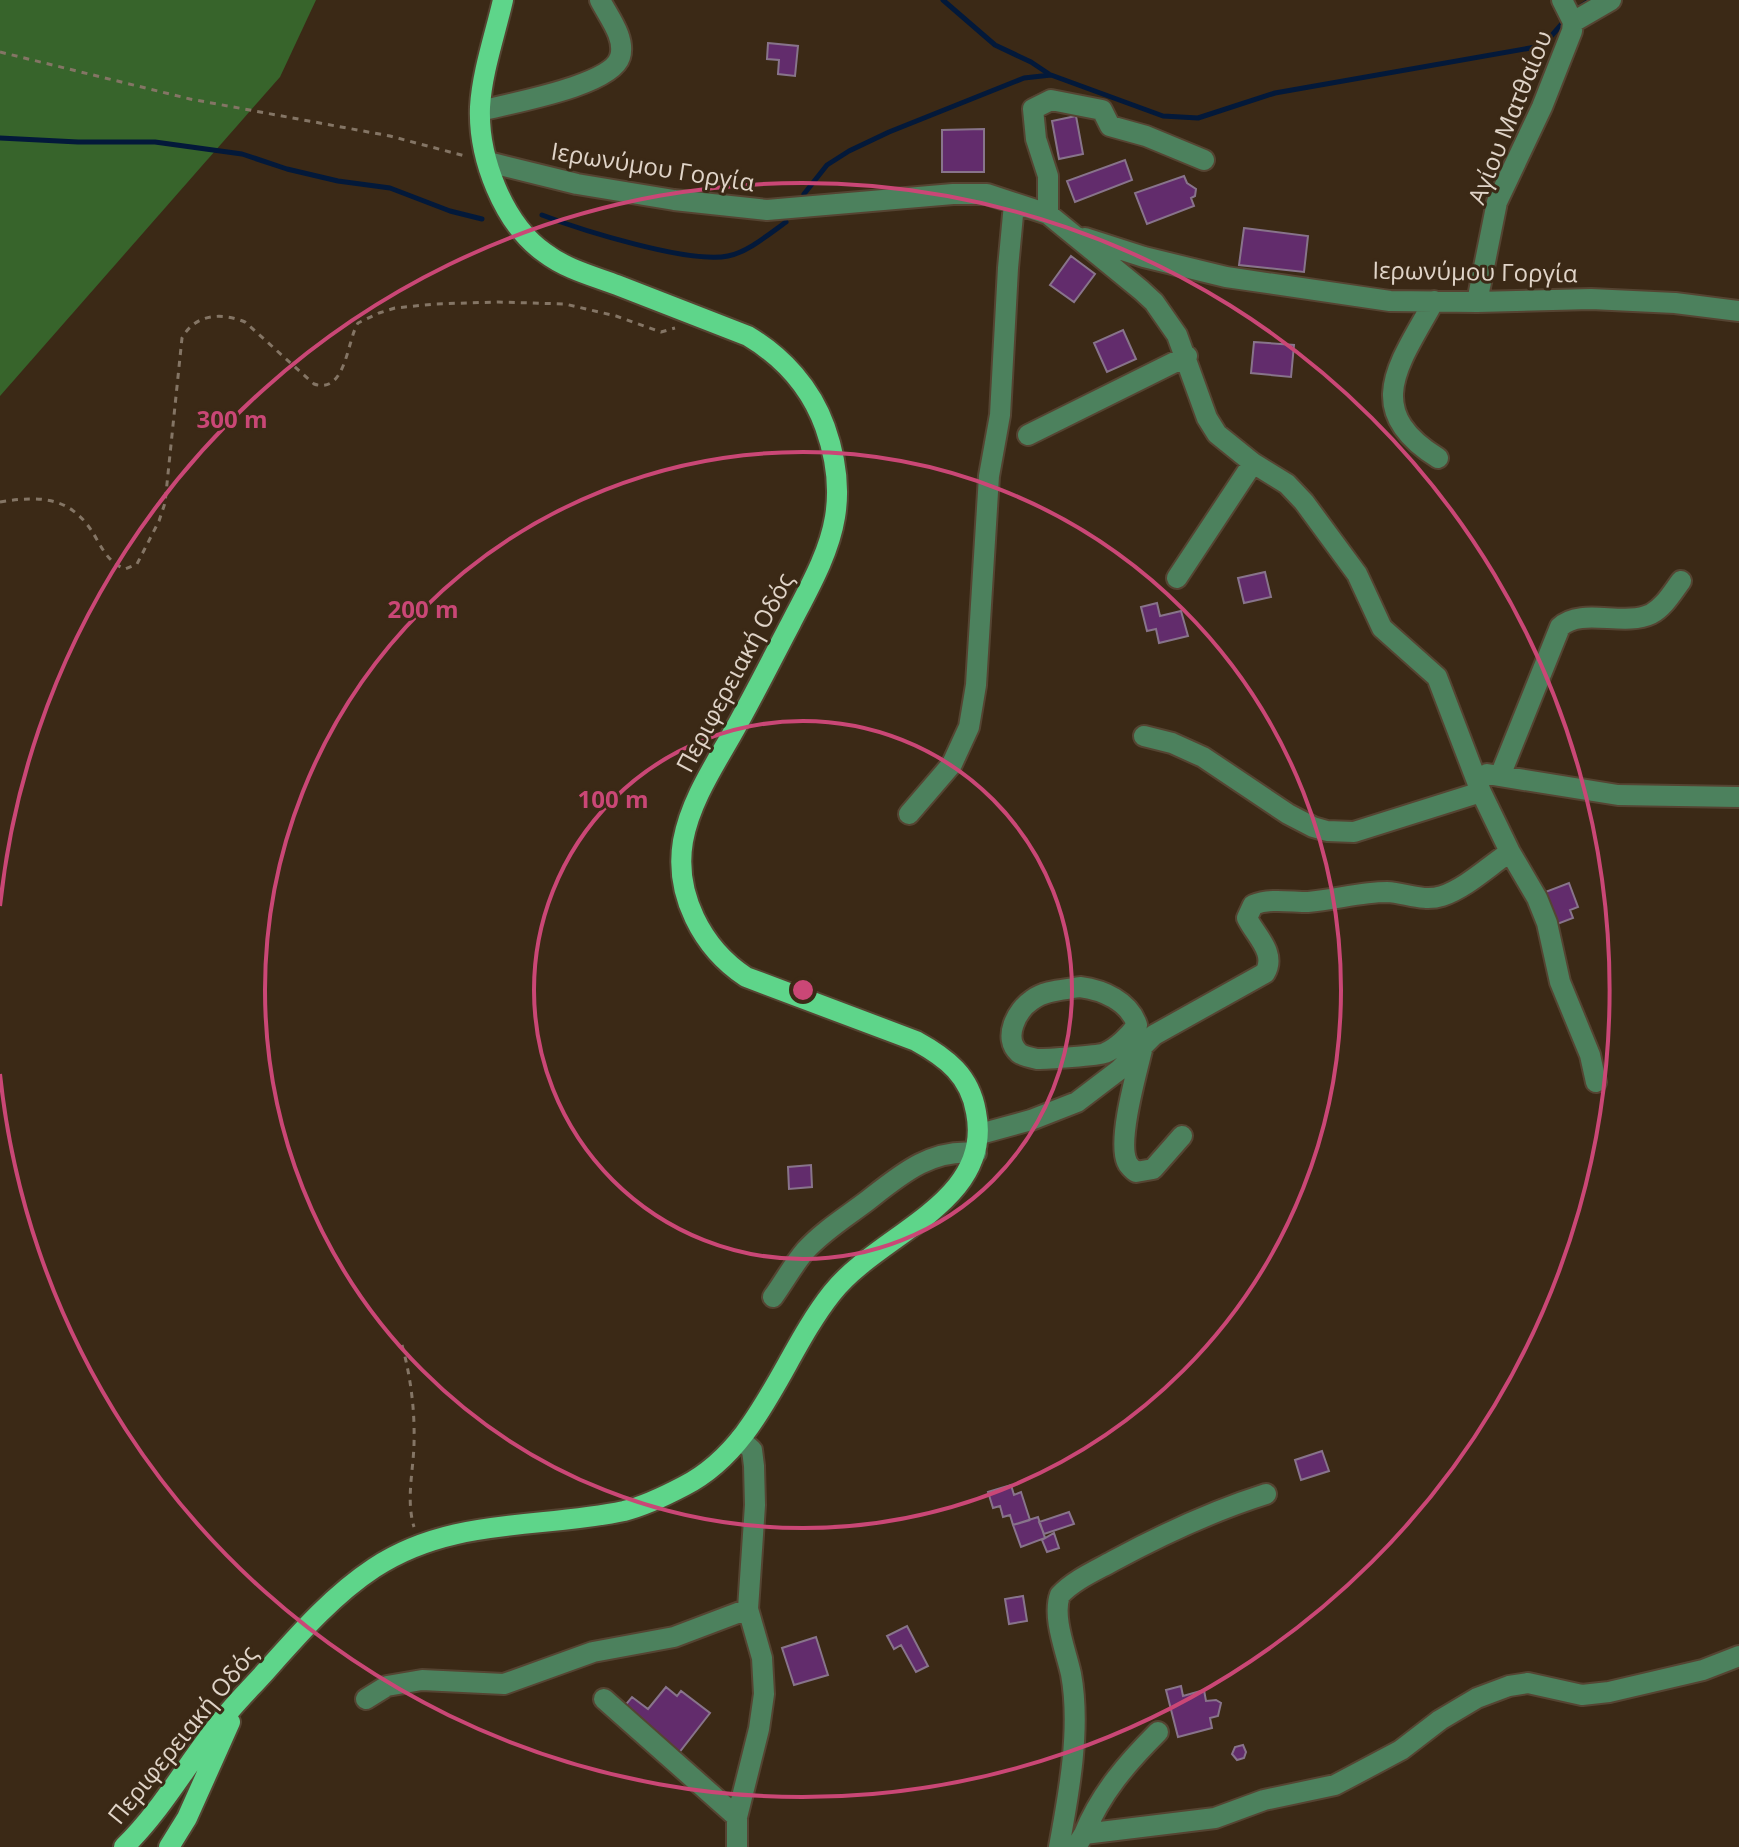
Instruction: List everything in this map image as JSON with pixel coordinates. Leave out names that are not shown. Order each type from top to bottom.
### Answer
[{"type":"main road","name":"Περιφερειακή Οδός","points":[[124,1847],[152,1817],[241,1698],[293,1641],[375,1567],[423,1545],[476,1529],[628,1510],[687,1485],[716,1465],[740,1439],[770,1394],[807,1328],[834,1291],[875,1252],[938,1207],[963,1180],[978,1143],[976,1107],[965,1079],[938,1053],[916,1041],[746,977],[726,961],[708,940],[689,905],[683,882],[682,856],[688,822],[710,772],[817,571],[832,528],[837,494],[834,460],[823,422],[809,394],[794,373],[770,351],[748,336],[569,267],[534,245],[517,223],[503,200],[488,162],[482,140],[480,111],[503,0]]},
{"type":"main road","points":[[169,1847],[187,1818],[241,1698]]},
{"type":"street","points":[[480,111],[593,82],[610,71],[620,57],[620,39],[600,0]]},
{"type":"street","points":[[1566,10],[1611,0]]},
{"type":"street","name":"Αγίου Ματθαίου","points":[[1477,302],[1497,202],[1567,46],[1566,10]]},
{"type":"street","points":[[1204,160],[1146,136],[1110,126],[1102,110],[1051,100],[1033,109],[1036,139],[1048,176],[1048,214],[1154,302],[1177,335],[1187,356],[1198,396],[1217,434],[1253,463],[1287,484],[1304,502],[1357,574],[1382,628],[1437,677],[1478,782],[1547,923],[1560,982],[1590,1055],[1596,1082]]},
{"type":"street","name":"Ιερωνύμου Γοργία","points":[[488,162],[577,184],[674,200],[767,210],[953,194],[987,194],[1048,214]]},
{"type":"street","points":[[909,814],[952,764],[963,746],[969,727],[976,685],[989,476],[1000,415],[1014,204]]},
{"type":"street","name":"Ιερωνύμου Γοργία","points":[[1074,234],[1144,257],[1226,277],[1390,301],[1591,299],[1675,303],[1739,311]]},
{"type":"street","points":[[1434,301],[1405,355],[1392,391],[1393,408],[1407,436],[1438,458]]},
{"type":"street","points":[[1028,435],[1187,356]]},
{"type":"street","points":[[1177,578],[1253,463]]},
{"type":"street","points":[[1500,776],[1560,627],[1572,620],[1634,620],[1652,613],[1666,602],[1681,581]]},
{"type":"street","points":[[1144,736],[1172,743],[1203,757],[1288,814],[1327,831],[1354,832],[1500,776],[1618,795],[1739,797]]},
{"type":"street","points":[[773,1297],[804,1253],[822,1234],[897,1177],[925,1160],[961,1151],[1077,1102],[1172,1023],[1265,973],[1269,966],[1268,954],[1247,918],[1253,905],[1311,902],[1391,892],[1433,898],[1454,890],[1510,852]]},
{"type":"street","points":[[1080,987],[1099,990],[1133,1013],[1137,1025],[1130,1035],[1104,1053],[1035,1059],[1020,1054],[1013,1043],[1011,1029],[1032,999],[1052,991],[1080,987]]},
{"type":"street","points":[[1143,1046],[1126,1123],[1124,1149],[1127,1164],[1136,1172],[1153,1169],[1182,1136]]},
{"type":"street","points":[[1104,1053],[1119,1070]]},
{"type":"street","points":[[737,1847],[737,1817],[759,1729],[764,1694],[764,1668],[748,1609],[755,1505],[754,1466],[752,1450],[740,1439]]},
{"type":"street","points":[[1059,1847],[1076,1723],[1072,1682],[1058,1612],[1060,1595],[1078,1580],[1156,1538],[1206,1514],[1266,1494]]},
{"type":"street","points":[[366,1699],[387,1686],[422,1680],[504,1684],[593,1652],[674,1637],[748,1609]]},
{"type":"street","points":[[1080,1840],[1215,1818],[1264,1800],[1335,1785],[1401,1750],[1440,1720],[1477,1698],[1509,1686],[1528,1683],[1582,1695],[1609,1692],[1703,1670],[1739,1656]]},
{"type":"street","points":[[604,1699],[737,1817]]},
{"type":"street","points":[[1080,1840],[1104,1792],[1158,1732]]},
{"type":"path","points":[[0,52],[190,99],[390,136],[488,162]]},
{"type":"path","points":[[0,502],[37,498],[71,507],[87,524],[112,561],[125,569],[137,564],[165,503],[182,338],[194,323],[211,316],[233,317],[245,322],[320,386],[336,379],[358,323],[395,308],[498,302],[565,304],[616,316],[661,332],[678,327],[686,312]]},
{"type":"path","points":[[402,1345],[412,1388],[414,1415],[410,1512],[423,1545]]},
{"type":"green space","points":[[0,0],[316,0],[280,77],[0,396]]},
{"type":"building","points":[[768,43],[798,46],[795,76],[778,74],[779,60],[767,59]]},
{"type":"building","points":[[1076,116],[1083,154],[1059,159],[1052,121]]},
{"type":"building","points":[[984,129],[984,172],[942,172],[942,130]]},
{"type":"building","points":[[1125,160],[1132,180],[1075,202],[1067,181]]},
{"type":"building","points":[[1184,176],[1187,183],[1196,189],[1195,196],[1191,198],[1194,206],[1147,224],[1135,193]]},
{"type":"building","points":[[1244,228],[1308,236],[1304,272],[1239,265]]},
{"type":"building","points":[[1071,256],[1095,274],[1074,302],[1050,285]]},
{"type":"building","points":[[1123,330],[1136,359],[1107,372],[1094,343]]},
{"type":"building","points":[[1254,342],[1294,345],[1291,377],[1251,373]]},
{"type":"building","points":[[1265,572],[1271,597],[1244,603],[1238,578]]},
{"type":"building","points":[[1157,603],[1160,616],[1181,611],[1188,636],[1159,643],[1156,629],[1147,631],[1141,607]]},
{"type":"building","points":[[1569,883],[1578,907],[1570,910],[1573,918],[1552,926],[1540,894]]},
{"type":"building","points":[[811,1165],[812,1187],[789,1189],[788,1167]]},
{"type":"building","points":[[1322,1451],[1329,1471],[1301,1480],[1295,1460]]},
{"type":"building","points":[[1011,1485],[1014,1495],[1021,1492],[1030,1520],[1013,1525],[1010,1515],[1003,1517],[1000,1506],[993,1508],[988,1492]]},
{"type":"building","points":[[1069,1512],[1074,1524],[1044,1534],[1039,1522]]},
{"type":"building","points":[[1038,1517],[1045,1538],[1021,1547],[1013,1525]]},
{"type":"building","points":[[1054,1533],[1059,1548],[1047,1552],[1042,1540]]},
{"type":"building","points":[[1023,1596],[1027,1621],[1009,1624],[1005,1599]]},
{"type":"building","points":[[907,1626],[928,1666],[916,1672],[901,1645],[894,1649],[887,1636]]},
{"type":"building","points":[[816,1637],[828,1675],[794,1685],[782,1648]]},
{"type":"building","points":[[1181,1686],[1183,1696],[1204,1690],[1206,1701],[1221,1703],[1218,1716],[1210,1718],[1212,1728],[1178,1737],[1166,1690]]},
{"type":"building","points":[[666,1687],[677,1696],[681,1691],[710,1713],[678,1754],[622,1709],[632,1697],[648,1709]]},
{"type":"building","points":[[1243,1745],[1246,1752],[1244,1758],[1237,1760],[1232,1754],[1235,1747]]},
{"type":"waterway","points":[[943,0],[995,45],[1049,74]]},
{"type":"waterway","points":[[1577,9],[1590,0]]},
{"type":"waterway","points":[[804,194],[827,165],[849,151],[1024,78],[1051,75],[1163,116],[1198,118],[1275,93],[1536,47],[1546,42],[1567,18]]},
{"type":"waterway","points":[[0,138],[155,142],[242,154],[338,181],[390,188],[450,211],[482,219]]},
{"type":"waterway","points":[[542,215],[635,244],[710,257],[743,251],[786,222]]}]
